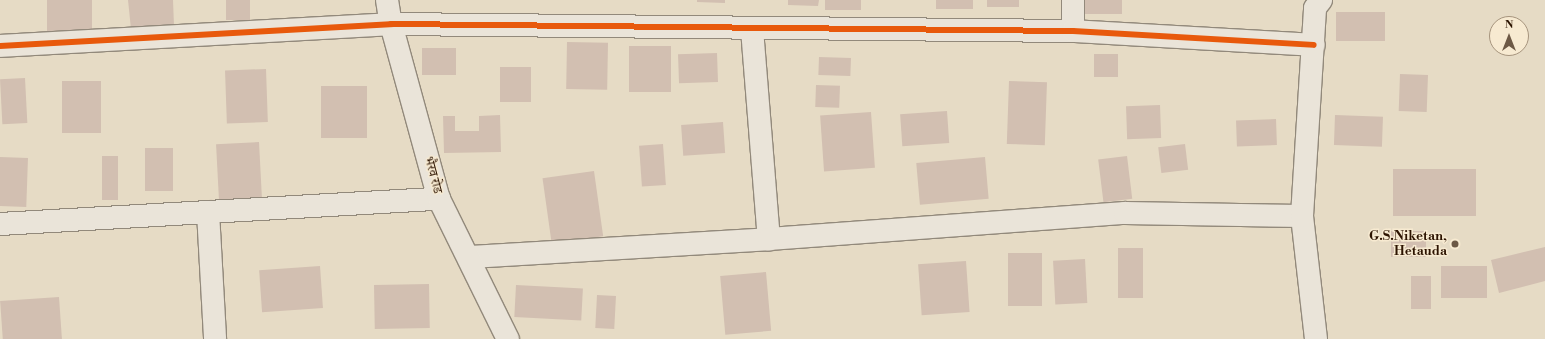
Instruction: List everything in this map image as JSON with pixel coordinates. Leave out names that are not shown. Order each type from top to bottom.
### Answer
[{"type":"street","name":"भैरव रोड","points":[[386,0],[391,24],[439,199],[469,257],[508,339]]},
{"type":"street","points":[[1073,0],[1073,31]]},
{"type":"street","points":[[1316,339],[1302,216],[1314,45],[1315,8],[1321,0]]},
{"type":"street","points":[[0,46],[391,24],[752,29],[1073,31],[1314,45]]},
{"type":"street","points":[[752,29],[769,239]]},
{"type":"street","points":[[0,224],[439,199]]},
{"type":"street","points":[[208,212],[215,339]]},
{"type":"street","points":[[469,257],[769,239],[1125,213],[1302,216]]},
{"type":"building","points":[[47,0],[92,0],[92,34],[47,34]]},
{"type":"building","points":[[128,0],[173,0],[174,26],[131,29]]},
{"type":"building","points":[[226,0],[250,0],[250,20],[226,20]]},
{"type":"building","points":[[697,0],[725,0],[725,3],[697,2]]},
{"type":"building","points":[[788,0],[819,0],[818,6],[788,5]]},
{"type":"building","points":[[825,0],[861,0],[861,10],[825,10]]},
{"type":"building","points":[[936,0],[973,0],[973,9],[936,9]]},
{"type":"building","points":[[987,0],[1019,0],[1019,7],[987,7]]},
{"type":"building","points":[[1083,0],[1122,0],[1122,14],[1083,14]]},
{"type":"building","points":[[1336,12],[1385,12],[1385,41],[1336,41]]},
{"type":"building","points":[[567,42],[608,43],[607,90],[566,89]]},
{"type":"building","points":[[629,46],[671,46],[671,92],[629,92]]},
{"type":"building","points":[[422,48],[456,48],[456,75],[422,75]]},
{"type":"building","points":[[717,53],[718,82],[679,83],[678,54]]},
{"type":"building","points":[[1094,54],[1118,54],[1118,77],[1094,77]]},
{"type":"building","points":[[819,57],[851,58],[850,76],[818,75]]},
{"type":"building","points":[[500,67],[531,67],[531,102],[500,102]]},
{"type":"building","points":[[266,69],[268,122],[227,123],[225,70]]},
{"type":"building","points":[[1400,74],[1428,75],[1427,112],[1399,111]]},
{"type":"building","points":[[25,78],[27,123],[2,124],[0,79]]},
{"type":"building","points":[[62,81],[101,81],[101,133],[62,133]]},
{"type":"building","points":[[1009,81],[1047,82],[1045,145],[1007,144]]},
{"type":"building","points":[[816,85],[840,86],[839,108],[815,107]]},
{"type":"building","points":[[321,86],[367,86],[367,138],[321,138]]},
{"type":"building","points":[[1160,105],[1161,138],[1127,139],[1126,106]]},
{"type":"building","points":[[947,111],[949,143],[902,146],[900,114]]},
{"type":"building","points":[[871,112],[875,168],[824,171],[820,116]]},
{"type":"building","points":[[500,115],[501,152],[444,153],[443,116],[455,116],[455,131],[479,131],[479,116]]},
{"type":"building","points":[[1335,115],[1383,117],[1382,147],[1334,145]]},
{"type":"building","points":[[1276,119],[1277,145],[1237,146],[1236,120]]},
{"type":"building","points":[[723,122],[725,153],[683,156],[681,125]]},
{"type":"building","points":[[259,142],[262,200],[219,202],[216,144]]},
{"type":"building","points":[[663,144],[666,185],[642,187],[639,146]]},
{"type":"building","points":[[1185,144],[1188,170],[1161,173],[1158,147]]},
{"type":"building","points":[[145,148],[173,148],[173,191],[145,191]]},
{"type":"building","points":[[102,156],[118,156],[118,200],[102,200]]},
{"type":"building","points":[[1127,156],[1132,199],[1103,202],[1098,160]]},
{"type":"building","points":[[0,157],[28,158],[26,207],[0,206]]},
{"type":"building","points":[[985,157],[989,199],[920,205],[916,163]]},
{"type":"building","points":[[1393,169],[1476,169],[1476,216],[1393,216]]},
{"type":"building","points":[[594,171],[603,236],[552,244],[543,178]]},
{"type":"building","points":[[1391,231],[1426,231],[1426,257],[1391,257]]},
{"type":"building","points":[[1545,247],[1545,281],[1499,293],[1491,260]]},
{"type":"building","points":[[1118,248],[1143,248],[1143,298],[1118,298]]},
{"type":"building","points":[[1008,253],[1042,253],[1042,306],[1008,306]]},
{"type":"building","points":[[1085,259],[1087,303],[1055,305],[1053,261]]},
{"type":"building","points":[[966,261],[970,312],[922,315],[918,264]]},
{"type":"building","points":[[320,266],[323,308],[262,312],[259,270]]},
{"type":"building","points":[[1441,266],[1487,266],[1487,298],[1441,298]]},
{"type":"building","points":[[766,272],[771,331],[725,335],[720,276]]},
{"type":"building","points":[[1411,276],[1431,276],[1431,309],[1411,309]]},
{"type":"building","points":[[429,284],[430,328],[375,329],[374,285]]},
{"type":"building","points":[[516,285],[583,289],[581,320],[514,317]]},
{"type":"building","points":[[597,295],[616,296],[614,329],[595,328]]},
{"type":"building","points":[[59,297],[62,339],[3,339],[0,301]]},
{"type":"cycle path","points":[[0,46],[391,24],[1073,31],[1314,45]]},
{"type":"place","name":"G.S.Niketan, Hetauda","points":[[1455,244]]}]
